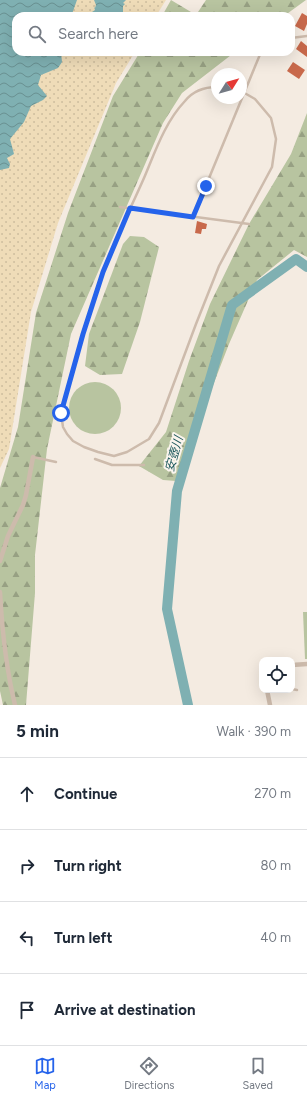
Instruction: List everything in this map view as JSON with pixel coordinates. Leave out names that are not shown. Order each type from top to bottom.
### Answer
[{"type":"street","points":[[0,562],[8,536],[25,500],[33,457]]},
{"type":"street","points":[[0,592],[8,677],[16,705]]},
{"type":"street","points":[[295,665],[307,664]]},
{"type":"street","points":[[268,693],[270,705]]},
{"type":"lane","points":[[295,38],[307,36]]},
{"type":"lane","points":[[247,83],[259,56]]},
{"type":"lane","points":[[211,87],[196,91],[185,100],[174,115],[162,137],[103,272],[83,334],[61,413],[63,427],[73,441],[98,452],[114,456],[127,452],[149,439],[159,423],[219,266],[272,168],[276,139],[271,118],[255,99],[247,94]]},
{"type":"lane","points":[[193,217],[238,104]]},
{"type":"lane","points":[[120,207],[249,224]]},
{"type":"lane","points":[[33,457],[56,462]]},
{"type":"lane","points":[[95,458],[112,464],[144,465]]},
{"type":"green space","points":[[171,0],[191,12],[164,12]]},
{"type":"green space","points":[[206,0],[306,0],[290,12],[198,12]]},
{"type":"green space","points":[[138,56],[230,56],[214,68],[211,68],[211,71],[182,93],[163,123],[71,334],[47,449],[35,555],[35,593],[26,705],[3,705],[0,691],[0,488],[18,427],[36,313],[68,213],[113,96]]},
{"type":"green space","points":[[307,113],[307,257],[294,250],[257,280],[229,344],[176,481],[163,480],[139,466],[166,432],[189,361],[210,304],[249,224],[291,154]]},
{"type":"green space","points":[[130,236],[144,237],[159,247],[140,322],[122,374],[100,375],[85,366],[89,334],[123,244]]},
{"type":"green space","points":[[90,382],[100,382],[114,389],[121,403],[121,413],[114,427],[100,434],[90,434],[80,430],[73,423],[69,413],[69,403],[73,393],[80,386]]},
{"type":"green space","points":[[303,612],[307,612],[307,659],[305,659]]},
{"type":"sand","points":[[0,0],[166,0],[158,12],[12,12],[12,56],[133,56],[116,83],[58,223],[31,312],[9,449],[0,468]]},
{"type":"water","points":[[0,0],[77,0],[73,12],[12,12],[12,56],[61,56],[62,62],[58,68],[41,75],[38,85],[47,96],[43,100],[31,106],[24,122],[10,139],[14,154],[7,158],[10,164],[9,168],[0,170]]},
{"type":"water","points":[[94,0],[126,0],[123,3],[125,4],[123,6],[123,12],[92,12],[95,10],[94,7],[95,8],[96,5]]},
{"type":"building","points":[[302,13],[307,16],[307,24],[304,31],[295,26]]},
{"type":"building","points":[[301,41],[307,46],[307,57],[296,49]]},
{"type":"building","points":[[293,62],[305,70],[299,79],[287,71]]},
{"type":"building","points":[[197,221],[207,224],[206,229],[202,229],[201,234],[195,233]]},
{"type":"waterway","name":"安壺川","points":[[188,705],[167,609],[177,491],[232,305],[296,259],[307,267]]},
{"type":"route","points":[[61,413],[83,334],[103,272],[130,208],[193,217],[206,186]]}]
